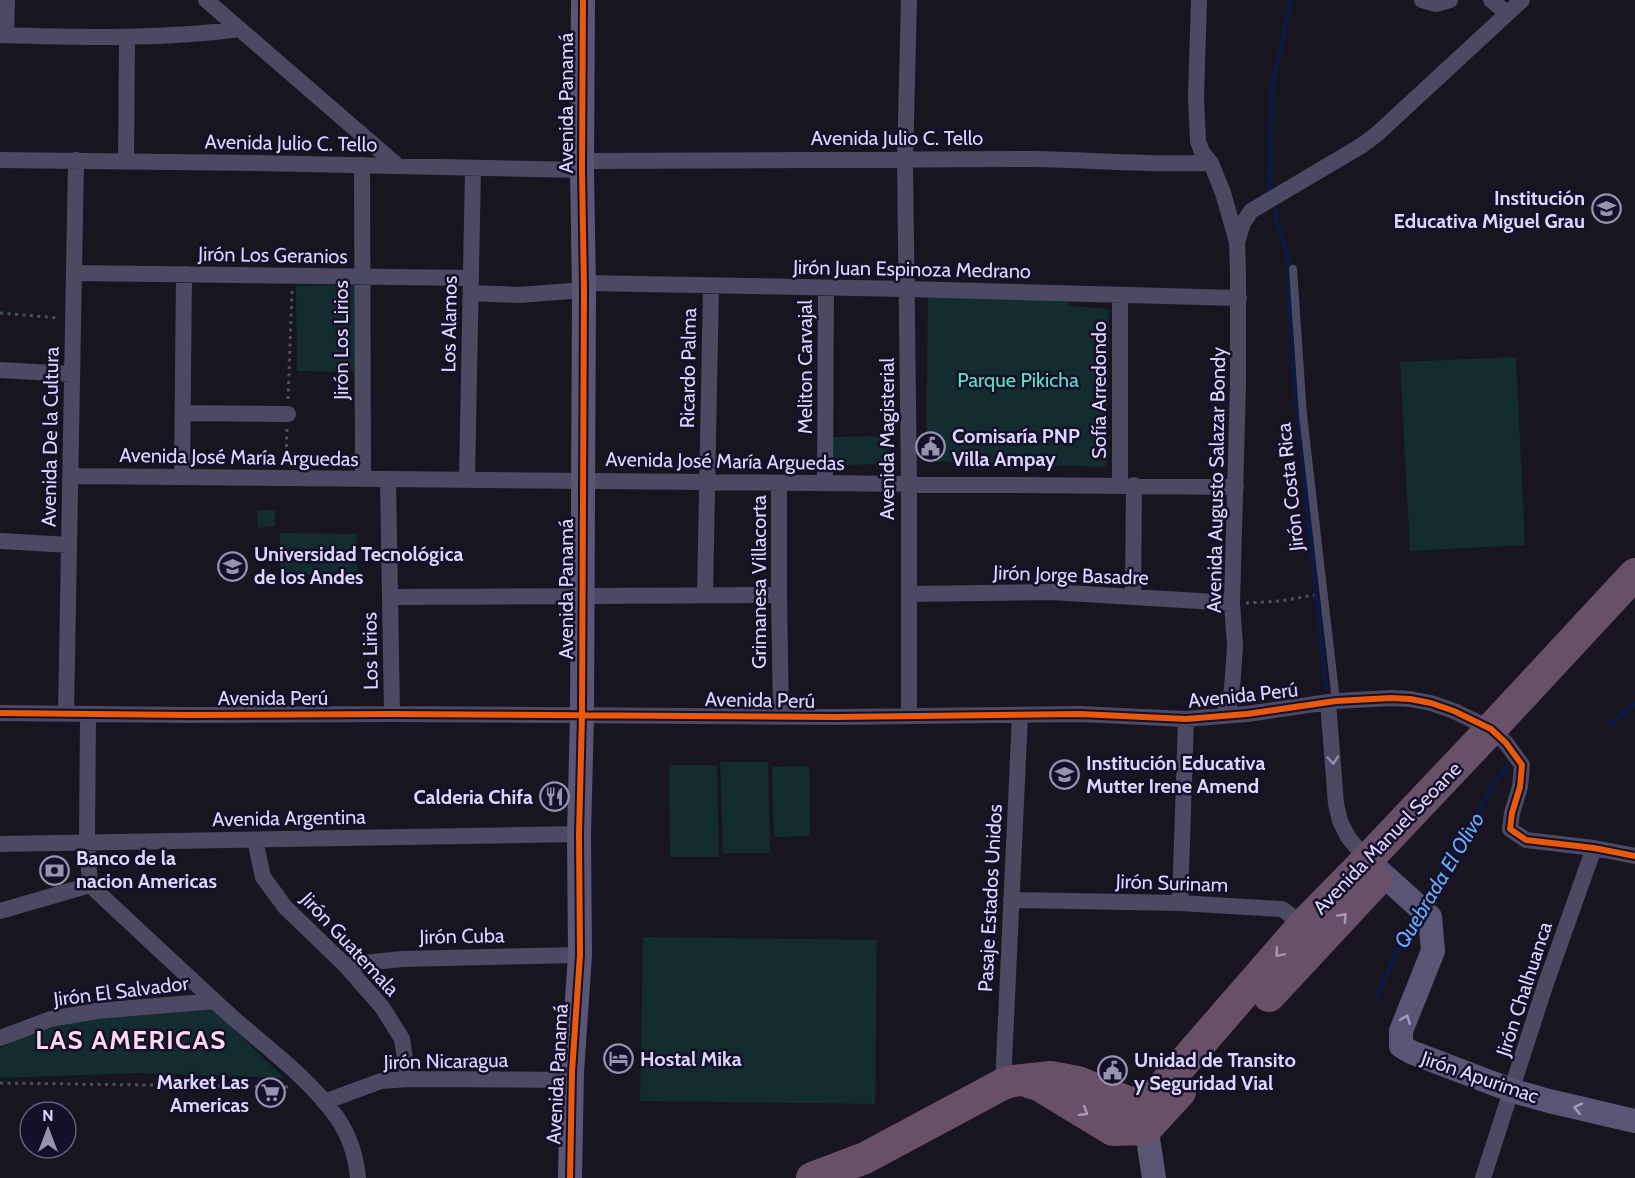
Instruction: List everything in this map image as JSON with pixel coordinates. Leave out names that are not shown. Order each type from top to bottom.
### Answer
[{"type":"highway","name":"Avenida Manuel Seoane","points":[[1499,736],[1635,574]]},
{"type":"highway","name":"Avenida Manuel Seoane","points":[[1144,1116],[1159,1091],[1499,736],[1635,600]]},
{"type":"highway","points":[[812,1178],[865,1158],[1008,1082],[1051,1077],[1078,1082],[1128,1102],[1144,1116]]},
{"type":"street","points":[[7,0],[3,35],[127,37],[207,34],[240,29]]},
{"type":"street","points":[[206,0],[398,166]]},
{"type":"street","name":"Avenida Panamá","points":[[570,1178],[572,1080],[580,955],[584,287],[583,0]]},
{"type":"street","name":"Avenida Magisterial","points":[[909,0],[905,160],[909,717]]},
{"type":"street","points":[[1199,0],[1196,97],[1198,141],[1202,152],[1211,163],[1223,193],[1237,242]]},
{"type":"street","points":[[1422,0],[1437,3],[1450,0]]},
{"type":"street","points":[[1491,0],[1507,13]]},
{"type":"street","points":[[1237,242],[1243,223],[1251,211],[1361,146],[1377,134],[1522,0]]},
{"type":"street","points":[[126,161],[127,37]]},
{"type":"street","name":"Avenida Julio C. Tello","points":[[0,160],[473,168],[781,159],[1035,159],[1211,163]]},
{"type":"street","name":"Avenida De la Cultura","points":[[66,714],[76,160]]},
{"type":"street","name":"Jirón Los Lirios","points":[[362,165],[363,479]]},
{"type":"street","name":"Los Alamos","points":[[467,480],[473,168]]},
{"type":"street","name":"Avenida Augusto Salazar Bondy","points":[[1222,717],[1229,705],[1232,689],[1235,638],[1232,603],[1239,298],[1237,242]]},
{"type":"street","name":"Jirón Los Geranios","points":[[74,273],[362,277],[471,286],[519,295],[584,287]]},
{"type":"street","points":[[182,477],[184,274]]},
{"type":"street","name":"Ricardo Palma","points":[[705,595],[711,286]]},
{"type":"street","name":"Jirón Juan Espinoza Medrano","points":[[584,287],[907,289],[1239,298]]},
{"type":"street","name":"Meliton Carvajal","points":[[825,483],[826,288]]},
{"type":"street","name":"Sofía Arredondo","points":[[1120,295],[1133,597]]},
{"type":"street","points":[[0,370],[72,374]]},
{"type":"street","points":[[183,413],[288,414]]},
{"type":"street","name":"Avenida José María Arguedas","points":[[70,476],[1236,487]]},
{"type":"street","name":"Los Lirios","points":[[388,479],[392,714]]},
{"type":"street","name":"Grimanesa Villacorta","points":[[779,483],[781,717]]},
{"type":"street","points":[[0,541],[69,545]]},
{"type":"street","name":"Jirón Jorge Basadre","points":[[909,594],[1051,592],[1232,603]]},
{"type":"street","points":[[390,597],[779,595]]},
{"type":"street","name":"Avenida Perú","points":[[0,713],[781,717],[1080,714],[1186,719],[1222,717],[1332,701],[1391,698],[1431,703],[1454,711],[1499,736]]},
{"type":"street","name":"Jirón Costa Rica","points":[[1332,701],[1336,804],[1340,821],[1348,837],[1374,868]]},
{"type":"street","points":[[88,714],[87,843],[90,885],[215,1001],[314,1088],[338,1119],[351,1141],[358,1178]]},
{"type":"street","name":"Pasaje Estados Unidos","points":[[1008,1082],[1011,900],[1020,715]]},
{"type":"street","points":[[1180,903],[1186,719]]},
{"type":"street","points":[[1499,736],[1522,765],[1520,787],[1510,829],[1526,840],[1594,848],[1635,856]]},
{"type":"street","name":"Avenida Argentina","points":[[0,844],[579,834]]},
{"type":"street","name":"Jirón Guatemala","points":[[255,840],[263,877],[285,907],[345,965],[382,1007],[402,1039],[408,1079]]},
{"type":"street","name":"Jirón Chalhuanca","points":[[1483,1178],[1545,986],[1594,848]]},
{"type":"street","name":"Jirón Apurimac","points":[[1374,868],[1430,917],[1433,951],[1401,1031],[1401,1046],[1411,1052],[1513,1090],[1549,1101],[1635,1120]]},
{"type":"street","points":[[0,911],[90,885]]},
{"type":"street","name":"Jirón Surinam","points":[[1011,900],[1180,903],[1282,909],[1312,932]]},
{"type":"street","name":"Jirón Cuba","points":[[345,965],[402,959],[580,955]]},
{"type":"street","name":"Jirón El Salvador","points":[[0,1038],[51,1019],[97,1011],[215,1001]]},
{"type":"street","name":"Jirón Nicaragua","points":[[324,1102],[381,1081],[408,1079],[572,1080]]},
{"type":"street","points":[[1144,1116],[1154,1178]]},
{"type":"lane","name":"Jirón Costa Rica","points":[[1293,269],[1303,415],[1332,701]]},
{"type":"path","points":[[285,478],[292,276]]},
{"type":"path","points":[[0,313],[73,318]]},
{"type":"path","points":[[1232,603],[1281,601],[1310,596]]},
{"type":"path","points":[[0,1083],[314,1088]]},
{"type":"green space","points":[[358,285],[354,372],[297,371],[296,286]]},
{"type":"green space","name":"Parque Pikicha","points":[[928,291],[1065,298],[1070,306],[1109,309],[1107,467],[926,461]]},
{"type":"green space","points":[[1516,357],[1525,545],[1410,551],[1400,362]]},
{"type":"green space","points":[[891,436],[890,461],[886,464],[837,465],[832,461],[832,437]]},
{"type":"green space","points":[[257,510],[275,510],[275,526],[258,528]]},
{"type":"green space","points":[[280,533],[357,534],[357,575],[280,574]]},
{"type":"green space","points":[[720,762],[768,762],[770,853],[723,853]]},
{"type":"green space","points":[[669,765],[717,765],[719,857],[670,857]]},
{"type":"green space","points":[[809,766],[810,836],[774,837],[772,767]]},
{"type":"green space","points":[[643,937],[877,940],[875,1104],[640,1101]]},
{"type":"green space","points":[[213,1009],[284,1078],[138,1073],[0,1078],[0,1048],[41,1031],[67,1024],[109,1018]]},
{"type":"waterway","points":[[1291,0],[1272,89],[1269,179],[1277,221],[1288,255],[1292,358],[1326,688]]},
{"type":"waterway","name":"Quebrada El Olivo","points":[[1611,724],[1635,704]]},
{"type":"waterway","name":"Quebrada El Olivo","points":[[1426,903],[1493,785],[1507,766]]},
{"type":"waterway","name":"Quebrada El Olivo","points":[[1377,998],[1394,957],[1419,915]]},
{"type":"cycle path","points":[[570,1178],[572,1072],[580,955],[584,290],[583,0]]},
{"type":"cycle path","points":[[0,713],[836,717],[1080,714],[1186,719],[1247,714],[1336,701],[1410,699],[1454,711],[1491,729],[1506,743],[1522,765],[1520,787],[1510,829],[1526,840],[1594,848],[1635,856]]},
{"type":"place","name":"Institución Educativa Miguel Grau","points":[[1606,209]]},
{"type":"place","name":"Comisaría PNP Villa Ampay","points":[[931,447]]},
{"type":"place","name":"Universidad Tecnológica de los Andes","points":[[233,566]]},
{"type":"place","name":"Institución Educativa Mutter Irene Amend","points":[[1065,775]]},
{"type":"place","name":"Calderia Chifa","points":[[554,797]]},
{"type":"place","name":"Banco de la nacion Americas","points":[[55,870]]},
{"type":"place","name":"Hostal Mika","points":[[619,1059]]},
{"type":"place","name":"Unidad de Transito y Seguridad Vial","points":[[1113,1071]]},
{"type":"place","name":"Market Las Americas","points":[[270,1093]]},
{"type":"district","name":"LAS AMERICAS","points":[[131,1040]]}]
